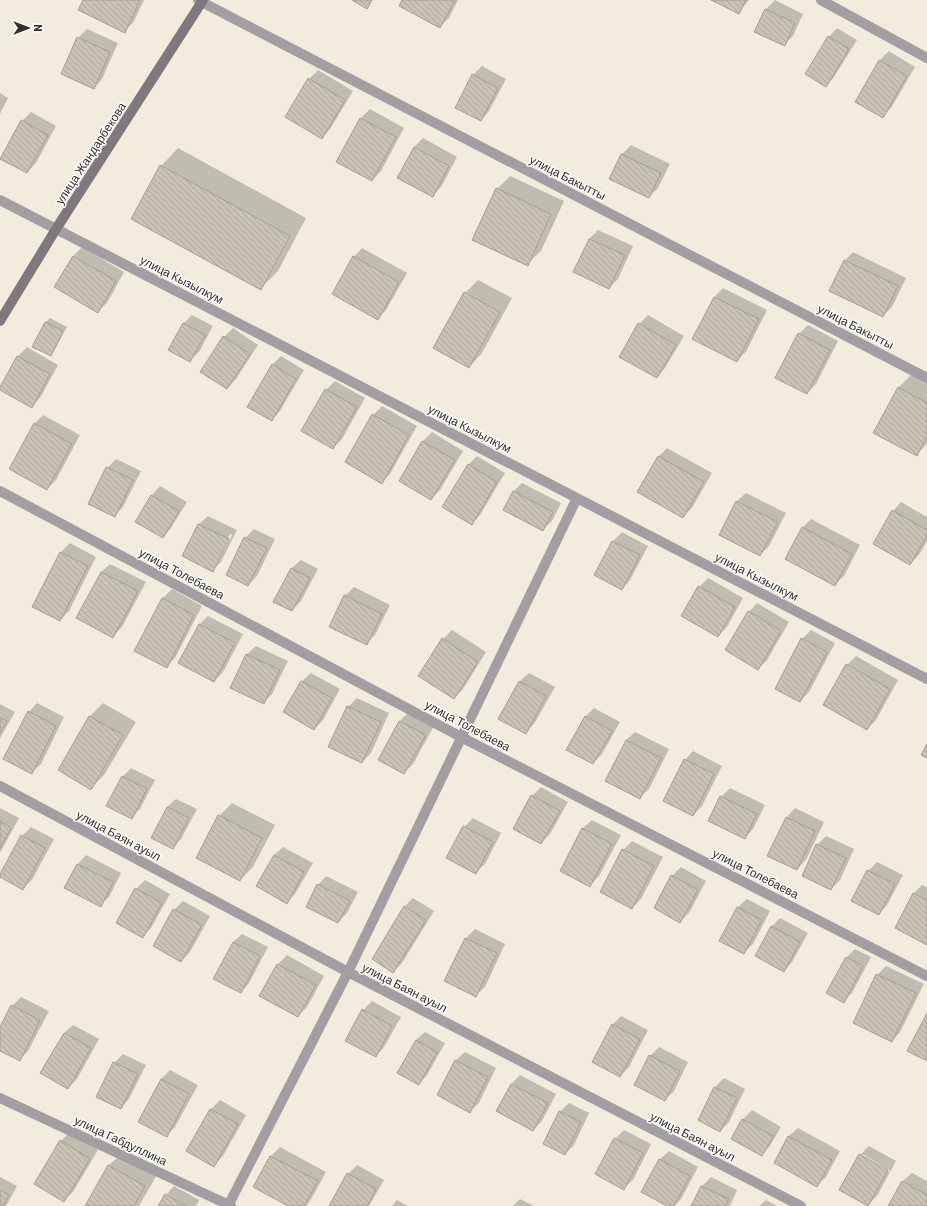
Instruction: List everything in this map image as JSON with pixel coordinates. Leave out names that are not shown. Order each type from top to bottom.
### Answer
[{"type":"street","points":[[821,0],[927,58]]},
{"type":"street","name":"улица Жандарбекова","points":[[0,321],[56,229],[201,1]]},
{"type":"street","name":"улица Бакытты","points":[[201,1],[927,378]]},
{"type":"street","name":"улица Кызылкум","points":[[0,200],[927,679]]},
{"type":"street","name":"улица Толебаева","points":[[0,491],[461,737],[927,976]]},
{"type":"street","points":[[229,1206],[348,972],[577,498]]},
{"type":"street","name":"улица Баян ауыл","points":[[0,786],[348,972],[801,1206]]},
{"type":"street","name":"улица Габдуллина","points":[[0,1098],[229,1206]]},
{"type":"building","points":[[83,0],[140,0],[125,33],[78,10]]},
{"type":"building","points":[[352,0],[372,0],[367,9]]},
{"type":"building","points":[[402,0],[455,0],[440,28],[399,6]]},
{"type":"building","points":[[711,0],[746,0],[739,14]]},
{"type":"building","points":[[765,9],[795,23],[785,46],[754,32]]},
{"type":"building","points":[[828,36],[849,49],[826,87],[805,74]]},
{"type":"building","points":[[77,37],[110,52],[94,89],[61,74]]},
{"type":"building","points":[[879,60],[907,76],[883,118],[855,102]]},
{"type":"building","points":[[472,74],[498,88],[481,121],[455,108]]},
{"type":"building","points":[[308,78],[345,100],[322,139],[285,117]]},
{"type":"building","points":[[360,118],[396,137],[372,181],[336,162]]},
{"type":"building","points":[[21,120],[48,135],[27,173],[0,159]]},
{"type":"building","points":[[414,147],[449,166],[433,197],[397,178]]},
{"type":"building","points":[[621,154],[661,173],[649,198],[609,179]]},
{"type":"building","points":[[160,165],[290,236],[261,290],[131,219]]},
{"type":"building","points":[[496,188],[551,214],[528,266],[472,240]]},
{"type":"building","points":[[589,239],[625,255],[609,289],[573,272]]},
{"type":"building","points":[[73,256],[116,281],[98,313],[54,287]]},
{"type":"building","points":[[353,256],[399,282],[378,320],[332,294]]},
{"type":"building","points":[[844,260],[898,286],[883,317],[829,291]]},
{"type":"building","points":[[464,292],[500,312],[469,368],[433,348]]},
{"type":"building","points":[[714,297],[759,319],[737,362],[692,339]]},
{"type":"building","points":[[45,322],[63,331],[51,356],[32,347]]},
{"type":"building","points":[[183,323],[205,335],[190,362],[168,350]]},
{"type":"building","points":[[638,323],[676,345],[657,378],[619,357]]},
{"type":"building","points":[[798,333],[830,350],[807,394],[775,378]]},
{"type":"building","points":[[223,336],[250,354],[227,389],[200,372]]},
{"type":"building","points":[[17,356],[50,374],[32,408],[0,390],[0,387]]},
{"type":"building","points":[[272,364],[296,379],[272,421],[247,407]]},
{"type":"building","points":[[898,387],[927,403],[927,436],[917,456],[873,433]]},
{"type":"building","points":[[325,389],[357,407],[333,449],[301,431]]},
{"type":"building","points":[[372,414],[409,435],[382,484],[345,462]]},
{"type":"building","points":[[34,423],[72,444],[47,490],[9,469]]},
{"type":"building","points":[[422,441],[455,460],[431,500],[399,481]]},
{"type":"building","points":[[658,456],[704,482],[683,518],[637,492]]},
{"type":"building","points":[[468,464],[497,482],[472,525],[442,507]]},
{"type":"building","points":[[106,467],[133,480],[115,517],[88,504]]},
{"type":"building","points":[[513,491],[553,512],[543,531],[503,510]]},
{"type":"building","points":[[151,495],[179,511],[163,538],[135,522]]},
{"type":"building","points":[[736,501],[778,522],[760,556],[719,535]]},
{"type":"building","points":[[892,510],[927,530],[927,536],[910,565],[873,544]]},
{"type":"building","points":[[198,524],[229,539],[213,572],[182,556]]},
{"type":"building","points":[[802,527],[852,554],[835,586],[785,559]]},
{"type":"building","points":[[244,537],[267,548],[248,586],[226,575]]},
{"type":"building","points":[[612,541],[640,555],[622,590],[594,575]]},
{"type":"building","points":[[60,552],[88,566],[60,621],[32,607]]},
{"type":"building","points":[[291,568],[310,578],[292,611],[273,602]]},
{"type":"building","points":[[101,572],[138,591],[113,638],[76,618]]},
{"type":"building","points":[[698,586],[735,607],[718,637],[681,616]]},
{"type":"building","points":[[344,595],[382,614],[367,645],[329,627]]},
{"type":"building","points":[[162,598],[194,615],[167,668],[134,651]]},
{"type":"building","points":[[748,611],[781,631],[758,670],[725,650]]},
{"type":"building","points":[[199,624],[235,643],[214,682],[178,663]]},
{"type":"building","points":[[442,638],[478,662],[454,699],[418,676]]},
{"type":"building","points":[[801,638],[827,652],[800,702],[775,689]]},
{"type":"building","points":[[246,654],[280,670],[264,704],[230,688]]},
{"type":"building","points":[[846,664],[890,689],[867,730],[823,705]]},
{"type":"building","points":[[301,681],[332,698],[314,730],[283,712]]},
{"type":"building","points":[[519,681],[546,696],[526,734],[498,719]]},
{"type":"building","points":[[347,706],[381,722],[362,763],[328,747]]},
{"type":"building","points":[[28,711],[56,726],[32,774],[3,759]]},
{"type":"building","points":[[89,716],[123,735],[91,790],[58,770]]},
{"type":"building","points":[[585,716],[612,731],[593,764],[566,750]]},
{"type":"building","points":[[0,718],[7,721],[0,733]]},
{"type":"building","points":[[399,721],[426,735],[404,774],[378,760]]},
{"type":"building","points":[[626,740],[661,758],[640,799],[605,781]]},
{"type":"building","points":[[927,744],[927,758],[921,755]]},
{"type":"building","points":[[684,759],[714,774],[693,816],[663,801]]},
{"type":"building","points":[[122,776],[147,789],[132,819],[106,806]]},
{"type":"building","points":[[531,795],[560,811],[541,844],[513,829]]},
{"type":"building","points":[[720,796],[757,814],[745,839],[708,821]]},
{"type":"building","points":[[167,807],[189,818],[173,849],[151,838]]},
{"type":"building","points":[[218,815],[262,838],[240,881],[196,858]]},
{"type":"building","points":[[786,817],[815,831],[797,870],[767,856]]},
{"type":"building","points":[[0,821],[11,828],[0,848]]},
{"type":"building","points":[[463,826],[493,842],[476,874],[446,858]]},
{"type":"building","points":[[582,828],[612,844],[590,887],[560,871]]},
{"type":"building","points":[[21,835],[45,848],[23,890],[0,877],[0,874]]},
{"type":"building","points":[[816,844],[846,858],[831,890],[802,876]]},
{"type":"building","points":[[622,849],[654,866],[632,909],[600,892]]},
{"type":"building","points":[[274,855],[304,872],[287,904],[256,886]]},
{"type":"building","points":[[77,864],[113,882],[101,907],[64,888]]},
{"type":"building","points":[[867,870],[895,884],[879,915],[851,901]]},
{"type":"building","points":[[671,875],[698,890],[680,923],[654,908]]},
{"type":"building","points":[[317,884],[350,901],[338,923],[306,907]]},
{"type":"building","points":[[135,888],[162,903],[143,938],[116,923]]},
{"type":"building","points":[[913,893],[927,900],[927,945],[895,928]]},
{"type":"building","points":[[404,906],[426,920],[393,973],[372,959]]},
{"type":"building","points":[[737,907],[762,920],[744,954],[719,941]]},
{"type":"building","points":[[173,909],[202,925],[181,962],[153,946]]},
{"type":"building","points":[[771,926],[800,942],[784,972],[755,956]]},
{"type":"building","points":[[465,938],[497,953],[476,997],[444,981]]},
{"type":"building","points":[[233,942],[260,956],[241,993],[213,979]]},
{"type":"building","points":[[846,957],[863,966],[844,1003],[826,993]]},
{"type":"building","points":[[277,964],[316,985],[298,1017],[259,996]]},
{"type":"building","points":[[876,974],[916,993],[892,1042],[853,1023]]},
{"type":"building","points":[[11,1005],[40,1020],[20,1061],[0,1051],[0,1027]]},
{"type":"building","points":[[362,1009],[392,1026],[376,1057],[345,1041]]},
{"type":"building","points":[[927,1013],[927,1061],[907,1051]]},
{"type":"building","points":[[612,1024],[640,1039],[620,1077],[592,1062]]},
{"type":"building","points":[[64,1033],[91,1048],[68,1089],[40,1073]]},
{"type":"building","points":[[416,1040],[437,1052],[419,1085],[397,1073]]},
{"type":"building","points":[[649,1055],[680,1071],[665,1101],[634,1085]]},
{"type":"building","points":[[455,1060],[488,1077],[470,1113],[437,1095]]},
{"type":"building","points":[[113,1062],[138,1074],[121,1109],[96,1097]]},
{"type":"building","points":[[161,1079],[189,1094],[167,1137],[138,1122]]},
{"type":"building","points":[[511,1084],[548,1103],[533,1131],[496,1111]]},
{"type":"building","points":[[714,1087],[737,1098],[720,1132],[698,1120]]},
{"type":"building","points":[[210,1109],[238,1124],[214,1167],[186,1151]]},
{"type":"building","points":[[559,1111],[581,1122],[565,1155],[543,1144]]},
{"type":"building","points":[[742,1119],[773,1136],[762,1156],[731,1139]]},
{"type":"building","points":[[788,1136],[832,1160],[817,1187],[774,1163]]},
{"type":"building","points":[[614,1138],[643,1153],[624,1190],[595,1174]]},
{"type":"building","points":[[60,1140],[90,1159],[64,1202],[34,1184]]},
{"type":"building","points":[[859,1154],[888,1170],[868,1206],[839,1190]]},
{"type":"building","points":[[270,1156],[318,1181],[304,1206],[288,1206],[253,1187]]},
{"type":"building","points":[[659,1159],[690,1176],[674,1206],[667,1206],[641,1192]]},
{"type":"building","points":[[108,1165],[145,1186],[134,1206],[85,1206]]},
{"type":"building","points":[[347,1173],[376,1189],[367,1206],[329,1206]]},
{"type":"building","points":[[902,1181],[927,1195],[927,1206],[888,1206]]},
{"type":"building","points":[[701,1186],[729,1199],[726,1206],[691,1206]]},
{"type":"building","points":[[0,1190],[9,1195],[3,1206],[0,1206]]},
{"type":"building","points":[[165,1194],[186,1206],[158,1206]]}]
